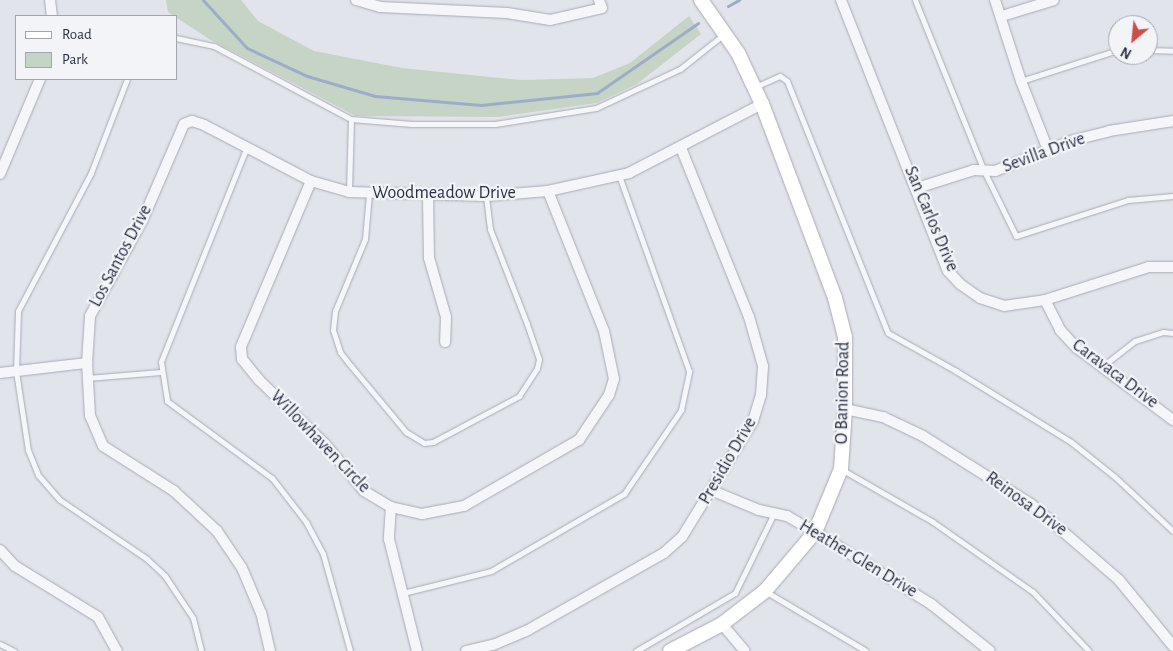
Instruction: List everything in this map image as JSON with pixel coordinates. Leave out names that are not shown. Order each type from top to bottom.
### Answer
[{"type":"street","points":[[50,0],[52,15]]},
{"type":"street","points":[[356,0],[380,7],[426,5],[508,13],[550,20],[600,4]]},
{"type":"street","name":"O Banion Road","points":[[670,651],[722,624],[765,591],[815,532],[841,469],[845,409],[845,337],[835,298],[762,104],[725,33],[701,0]]},
{"type":"street","name":"San Carlos Drive","points":[[842,0],[948,271],[960,284],[980,298],[1004,306],[1045,300],[1149,267],[1173,267]]},
{"type":"street","points":[[995,0],[1002,16],[1020,81],[1048,150]]},
{"type":"street","points":[[1002,16],[1054,0]]},
{"type":"street","points":[[0,174],[40,80]]},
{"type":"street","name":"Woodmeadow Drive","points":[[184,124],[192,121],[204,125],[246,149],[311,181],[349,192],[428,196],[486,196],[548,191],[619,176],[681,148],[762,104]]},
{"type":"street","name":"Sevilla Drive","points":[[917,188],[947,176],[974,170],[995,171],[1048,150],[1109,131],[1173,121]]},
{"type":"street","name":"Los Santos Drive","points":[[184,124],[121,264],[100,294],[90,316],[86,363],[90,416],[103,446],[174,491],[218,531],[242,568],[261,613],[270,651]]},
{"type":"street","name":"Presidio Drive","points":[[466,651],[493,645],[528,630],[664,553],[682,537],[712,491],[753,421],[761,395],[763,366],[749,317],[681,148]]},
{"type":"street","name":"Willowhaven Circle","points":[[311,181],[241,347],[242,359],[259,380],[326,444],[364,491],[391,507],[422,514],[464,506],[579,440],[609,395],[614,379],[604,331],[548,191]]},
{"type":"street","points":[[428,196],[429,258],[446,317],[445,342]]},
{"type":"street","name":"Caravaca Drive","points":[[1045,300],[1060,330],[1076,348],[1104,365],[1173,420]]},
{"type":"street","points":[[0,373],[86,363]]},
{"type":"street","name":"Reinosa Drive","points":[[845,409],[882,417],[923,436],[1031,504],[1119,580],[1173,646]]},
{"type":"street","name":"Heather Glen Drive","points":[[712,491],[786,516],[815,532],[931,604],[990,651]]},
{"type":"street","points":[[391,507],[389,539],[417,651]]},
{"type":"street","points":[[0,550],[15,566],[98,618],[117,651]]},
{"type":"street","points":[[722,624],[745,651]]},
{"type":"lane","points":[[915,0],[984,171],[1016,236],[1128,200],[1173,196]]},
{"type":"lane","points":[[178,38],[214,46],[351,118],[412,124],[495,124],[596,108],[680,69],[725,33]]},
{"type":"lane","points":[[1158,50],[1173,51]]},
{"type":"lane","points":[[1020,81],[1108,53]]},
{"type":"lane","points":[[754,87],[780,76],[787,80],[888,333],[979,384],[1071,442],[1115,477],[1173,531]]},
{"type":"lane","points":[[127,80],[92,173],[18,311],[16,371],[28,450],[38,475],[60,500],[147,559],[165,576],[192,618],[201,651]]},
{"type":"lane","points":[[349,192],[351,118]]},
{"type":"lane","points":[[246,149],[161,362],[161,372],[167,401],[272,478],[306,522],[323,554],[350,651]]},
{"type":"lane","points":[[402,593],[491,571],[624,494],[681,410],[689,371],[619,176]]},
{"type":"lane","points":[[369,194],[365,239],[334,311],[332,330],[340,352],[351,366],[406,432],[424,443],[433,442],[519,396],[534,378],[537,368],[539,359],[490,229],[486,196]]},
{"type":"lane","points":[[1104,365],[1135,341],[1163,332],[1173,333]]},
{"type":"lane","points":[[87,378],[161,372]]},
{"type":"lane","points":[[841,469],[933,522],[1032,592],[1089,651]]},
{"type":"lane","points":[[636,651],[735,593],[774,513]]},
{"type":"lane","points":[[765,591],[866,651]]},
{"type":"lane","points":[[0,644],[14,651]]},
{"type":"green space","points":[[166,0],[241,0],[258,21],[314,51],[402,68],[521,80],[593,78],[630,63],[689,16],[701,34],[637,84],[597,103],[498,117],[356,116],[209,39],[178,19],[178,15],[173,15],[168,12]]},
{"type":"waterway","points":[[203,0],[247,48],[307,76],[375,96],[481,105],[597,93],[698,23]]},
{"type":"waterway","points":[[728,6],[739,0]]}]
